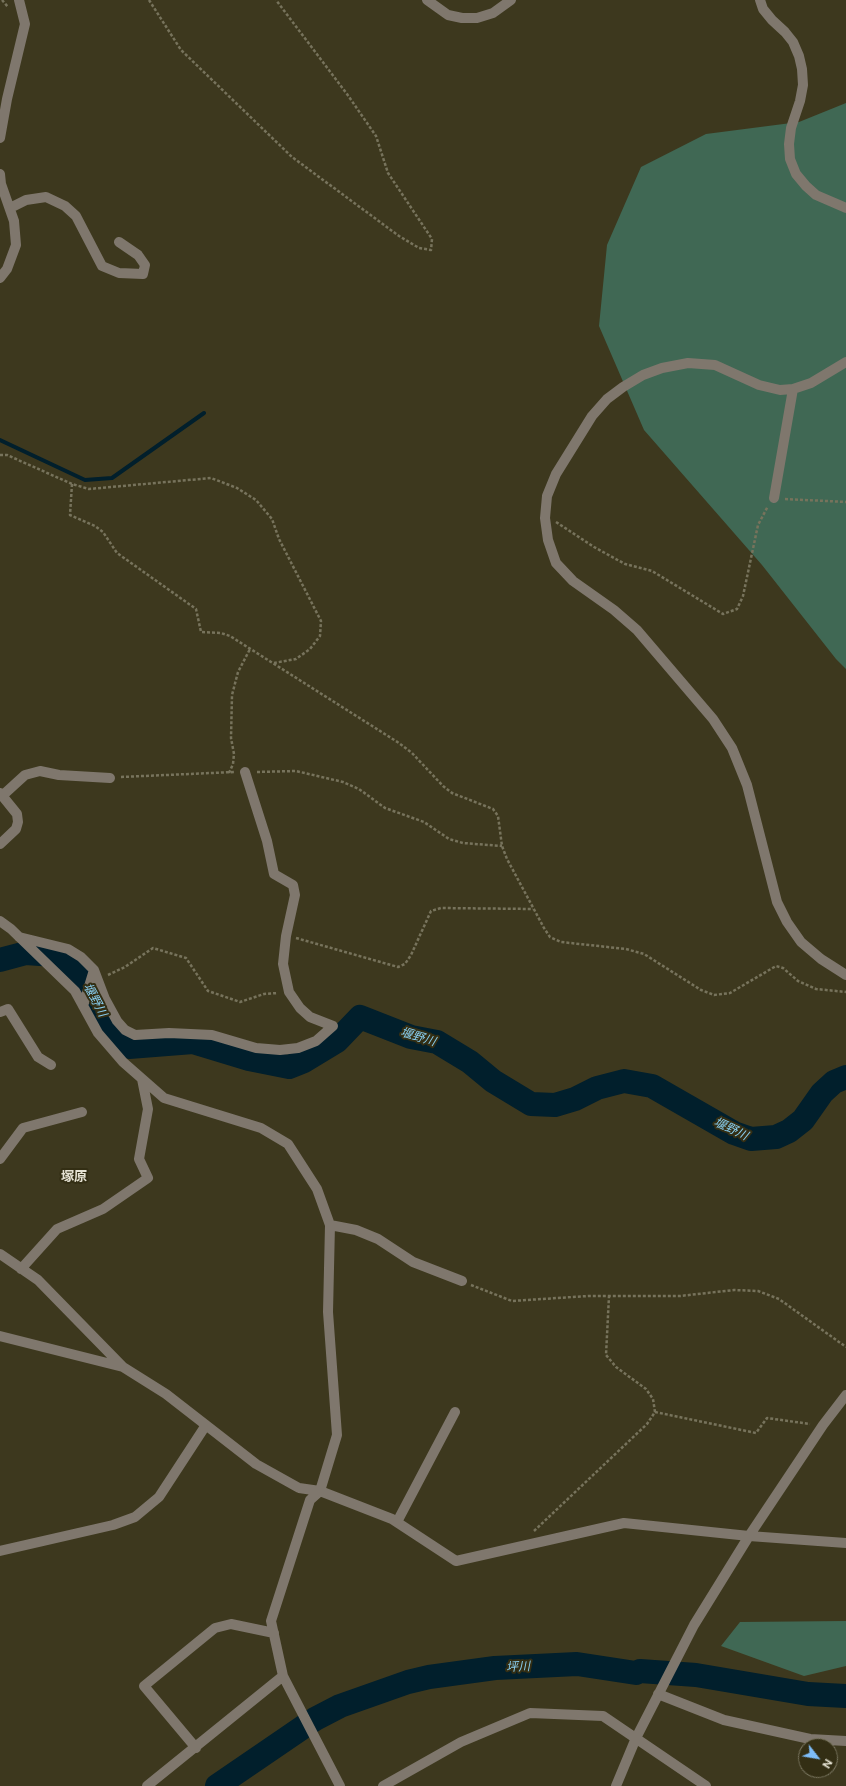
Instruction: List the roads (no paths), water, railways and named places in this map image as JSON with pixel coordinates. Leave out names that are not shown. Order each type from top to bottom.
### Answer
[{"type":"street","points":[[0,138],[7,99],[26,24],[19,0]]},
{"type":"street","points":[[427,0],[448,15],[462,18],[477,18],[492,13],[511,0]]},
{"type":"street","points":[[760,0],[768,14],[793,42],[799,56],[802,69],[803,85],[789,144],[790,159],[796,174],[816,195],[846,208]]},
{"type":"street","points":[[0,179],[14,221],[16,245],[7,269],[0,278]]},
{"type":"street","points":[[10,208],[26,200],[46,197],[65,206],[76,216],[102,266],[119,273],[143,274],[144,265],[138,255],[119,242]]},
{"type":"street","points":[[846,362],[811,383],[793,389],[780,390],[759,384],[715,365],[688,363],[662,368],[643,375],[607,398],[592,416],[556,474],[547,496],[545,518],[548,540],[556,563],[573,581],[614,610],[637,630],[713,719],[732,748],[748,785],[777,902],[787,922],[801,942],[821,959],[846,975]]},
{"type":"street","points":[[774,498],[793,389]]},
{"type":"street","points":[[0,844],[16,829],[18,822],[17,814],[1,794],[25,775],[40,771],[59,775],[110,778]]},
{"type":"street","points":[[21,939],[68,949],[81,957],[95,975],[105,999],[117,1021],[126,1030],[135,1035],[169,1033],[212,1035],[256,1048],[280,1050],[298,1048],[316,1040],[333,1026],[310,1017],[300,1008],[289,992],[283,964],[286,936],[295,895],[293,885],[274,874],[267,841],[244,772]]},
{"type":"street","points":[[0,921],[75,991],[84,1004],[98,1033],[123,1062],[164,1098],[261,1128],[288,1144],[317,1188],[330,1225],[328,1312],[337,1435],[320,1491],[310,1500],[271,1621],[283,1676],[340,1786]]},
{"type":"street","points":[[84,1004],[95,975]]},
{"type":"street","points":[[0,1012],[8,1009],[38,1057],[51,1065]]},
{"type":"street","points":[[21,1269],[57,1229],[103,1210],[148,1178],[139,1160],[148,1110],[142,1079]]},
{"type":"street","points":[[0,1159],[23,1128],[82,1112]]},
{"type":"street","points":[[330,1225],[356,1230],[378,1239],[413,1262],[462,1281]]},
{"type":"street","points":[[0,1254],[38,1280],[124,1367],[166,1394],[256,1464],[299,1488],[320,1491],[397,1522],[456,1561],[624,1523],[749,1536],[846,1542]]},
{"type":"street","points":[[0,1336],[124,1367]]},
{"type":"street","points":[[616,1786],[636,1738],[694,1625],[749,1536],[822,1425],[846,1395]]},
{"type":"street","points":[[397,1522],[455,1412]]},
{"type":"street","points":[[0,1551],[113,1525],[135,1517],[159,1497],[206,1425]]},
{"type":"street","points":[[196,1748],[144,1686],[215,1628],[231,1624],[274,1633]]},
{"type":"street","points":[[147,1786],[196,1748],[283,1676]]},
{"type":"street","points":[[658,1694],[724,1720],[810,1739],[846,1741]]},
{"type":"street","points":[[384,1786],[461,1742],[530,1713],[603,1716],[706,1786]]},
{"type":"waterway","points":[[0,440],[85,480],[112,478],[204,413]]},
{"type":"waterway","name":"堰野川","points":[[0,960],[26,953],[54,955],[80,972],[113,1033],[129,1047],[193,1042],[249,1059],[289,1067],[304,1061],[337,1041],[360,1017],[411,1037],[437,1042],[470,1062],[493,1081],[531,1104],[555,1105],[575,1099],[597,1088],[624,1081],[652,1086],[734,1133],[751,1139],[776,1137],[789,1131],[803,1120],[822,1093],[834,1082],[846,1077]]},
{"type":"waterway","name":"坪川","points":[[217,1786],[315,1719],[340,1706],[408,1682],[429,1677],[495,1668],[577,1664],[636,1673],[640,1671],[696,1675],[808,1694],[846,1696]]},
{"type":"district","name":"塚原","points":[[74,1177]]}]
